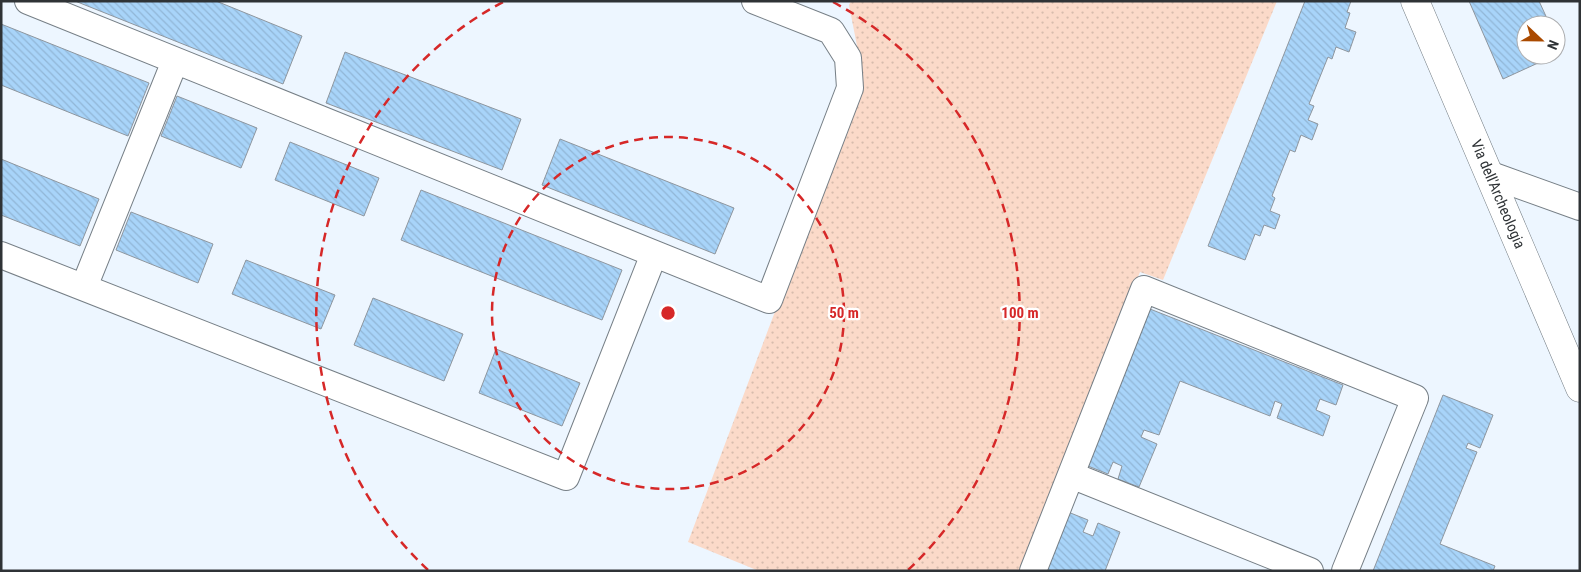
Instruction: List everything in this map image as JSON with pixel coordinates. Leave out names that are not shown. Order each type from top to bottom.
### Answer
[{"type":"street","points":[[28,1],[769,300],[850,88],[848,58],[831,31],[755,1]]},
{"type":"street","name":"Via dell'Archeologia","points":[[1415,1],[1580,388]]},
{"type":"street","points":[[84,287],[175,61]]},
{"type":"street","points":[[1491,176],[1580,207]]},
{"type":"street","points":[[1,255],[566,477],[654,254]]},
{"type":"street","points":[[1033,571],[1144,289],[1415,398],[1345,571]]},
{"type":"street","points":[[1070,475],[1299,569]]},
{"type":"shaded area","points":[[851,1],[1277,1],[1163,280],[1140,272],[1022,571],[759,571],[688,542],[856,97],[858,51],[849,5]]},
{"type":"building","points":[[75,1],[216,1],[302,36],[283,84]]},
{"type":"building","points":[[1305,1],[1351,1],[1347,12],[1350,13],[1345,28],[1356,32],[1349,52],[1336,47],[1332,59],[1328,57],[1309,104],[1314,106],[1308,120],[1318,124],[1312,140],[1301,135],[1295,152],[1290,150],[1272,196],[1275,198],[1270,211],[1280,215],[1275,229],[1264,225],[1260,236],[1255,234],[1245,260],[1208,246]]},
{"type":"building","points":[[1469,1],[1539,1],[1545,15],[1516,15],[1516,65],[1534,65],[1503,79]]},
{"type":"building","points":[[1,24],[149,83],[128,136],[1,85]]},
{"type":"building","points":[[345,52],[521,119],[502,170],[326,103]]},
{"type":"building","points":[[177,96],[257,128],[241,168],[161,136]]},
{"type":"building","points":[[560,139],[734,208],[715,254],[542,185]]},
{"type":"building","points":[[290,142],[379,178],[364,216],[275,180]]},
{"type":"building","points":[[1,159],[99,199],[80,246],[1,215]]},
{"type":"building","points":[[421,190],[622,270],[602,320],[401,240]]},
{"type":"building","points":[[131,212],[213,244],[198,283],[116,250]]},
{"type":"building","points":[[246,260],[335,295],[321,329],[232,294]]},
{"type":"building","points":[[373,298],[463,334],[444,381],[354,345]]},
{"type":"building","points":[[1150,309],[1343,385],[1336,405],[1320,399],[1316,410],[1330,416],[1323,436],[1277,418],[1282,404],[1275,401],[1270,416],[1180,381],[1159,435],[1144,430],[1141,437],[1157,444],[1139,487],[1118,479],[1122,466],[1113,462],[1108,474],[1088,466]]},
{"type":"building","points":[[496,349],[580,383],[562,426],[479,393]]},
{"type":"building","points":[[1443,395],[1493,415],[1480,448],[1468,443],[1466,448],[1477,452],[1440,544],[1495,566],[1493,571],[1373,571]]},
{"type":"building","points":[[1068,512],[1088,520],[1083,532],[1093,536],[1098,523],[1120,532],[1105,571],[1045,571]]}]
